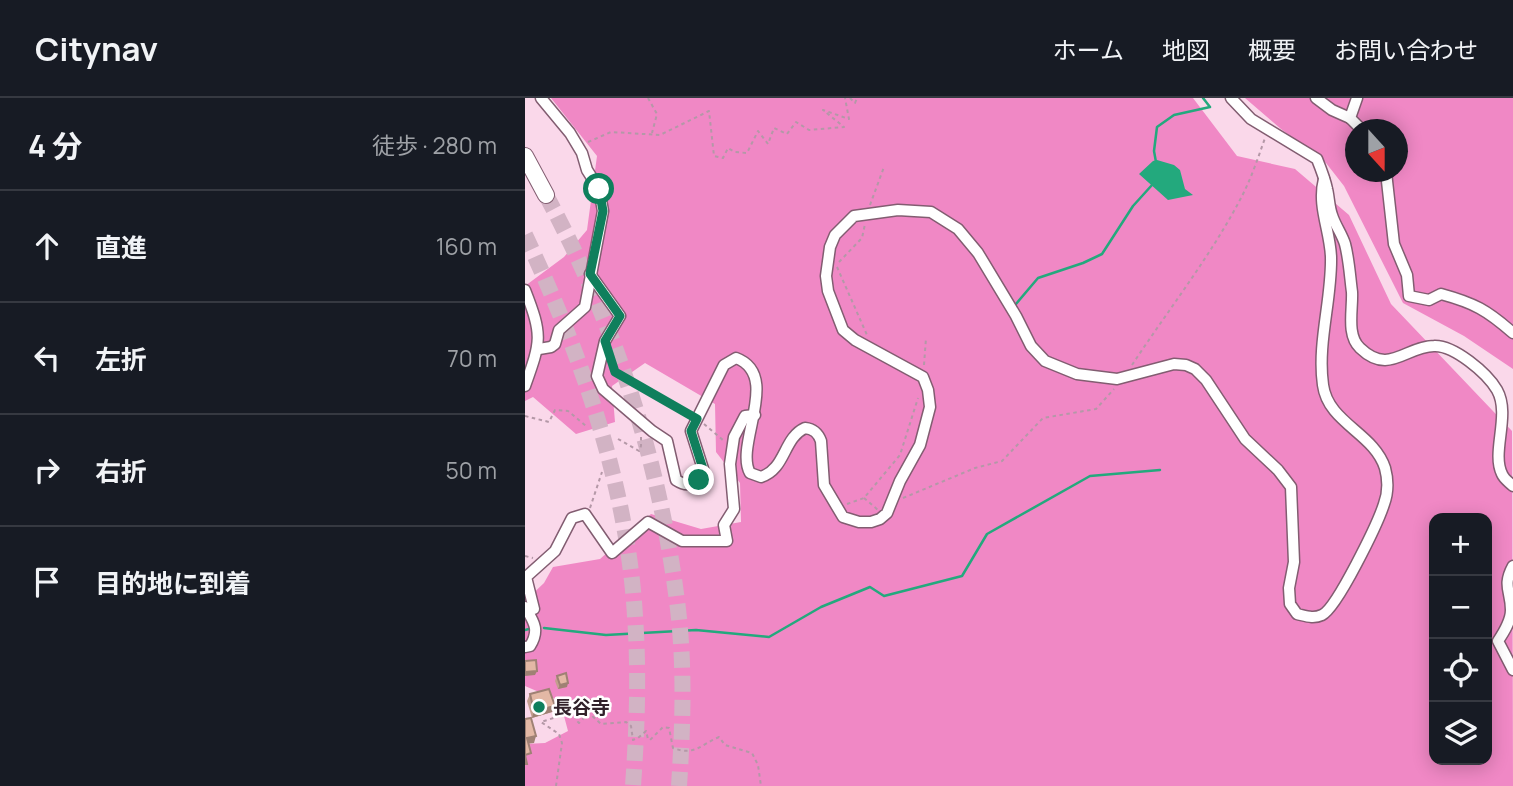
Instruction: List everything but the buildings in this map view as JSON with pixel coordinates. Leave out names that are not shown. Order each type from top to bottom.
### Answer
[{"type":"highway","points":[[525,156],[546,195]]},
{"type":"street","points":[[538,349],[555,344],[559,330],[585,307],[603,211],[599,189],[587,170],[571,133],[541,98]]},
{"type":"street","points":[[1231,98],[1251,119],[1317,159],[1332,216],[1345,244],[1352,293],[1353,336],[1358,347],[1381,360],[1399,358],[1435,345],[1455,351],[1473,366],[1497,391],[1502,428],[1500,470],[1513,486]]},
{"type":"street","points":[[1315,98],[1350,118],[1357,98]]},
{"type":"street","points":[[590,274],[620,316],[605,341],[597,376],[603,389],[667,441],[676,480],[685,485],[699,480],[704,472],[691,431],[724,365],[736,358],[748,366],[756,390],[754,415],[745,454],[750,473],[761,477],[773,472],[794,435],[805,428],[812,428],[821,441],[824,485],[843,517],[859,522],[871,522],[884,516],[920,445],[930,407],[928,390],[923,377],[843,330],[828,291],[826,276],[830,247],[835,235],[854,216],[898,210],[931,212],[942,217],[958,229],[978,253],[1036,354],[1045,362],[1077,374],[1117,379],[1174,364],[1186,365],[1195,369],[1206,380],[1245,439],[1278,470],[1291,487],[1294,562],[1289,588],[1290,604],[1297,614],[1313,618],[1325,614],[1334,602],[1364,548],[1384,504],[1387,485],[1385,469],[1378,452],[1333,411],[1323,385],[1322,356],[1331,256],[1320,194],[1324,179]]},
{"type":"street","points":[[1386,182],[1394,244],[1406,275],[1409,296],[1429,300],[1441,294],[1471,302],[1513,333]]},
{"type":"street","points":[[525,290],[539,334],[538,349],[525,386]]},
{"type":"street","points":[[526,609],[534,609],[526,577],[555,551],[572,518],[585,514],[612,553],[648,522],[682,541],[727,541],[725,524],[734,509],[730,464],[734,436],[745,416],[754,415]]},
{"type":"street","points":[[1513,566],[1506,586],[1511,610],[1507,625],[1498,641],[1513,670]]},
{"type":"street","points":[[525,647],[530,646],[535,638],[537,627],[526,609]]},
{"type":"path","points":[[648,98],[657,114],[652,134]]},
{"type":"path","points":[[578,146],[611,132],[660,135],[709,111],[714,156],[723,158],[728,148],[747,153],[758,131],[768,144],[774,128],[787,134],[796,122],[809,130],[844,127],[823,110],[849,120],[845,98]]},
{"type":"path","points":[[850,98],[855,103],[857,98]]},
{"type":"path","points":[[891,503],[975,468],[1002,461],[1043,418],[1096,409],[1124,378],[1180,297],[1242,197],[1268,131]]},
{"type":"path","points":[[873,349],[837,265],[862,238],[867,214],[884,167]]},
{"type":"path","points":[[923,377],[926,338]]},
{"type":"path","points":[[605,341],[615,372],[697,419],[732,449]]},
{"type":"path","points":[[837,507],[864,498],[901,455],[918,397]]},
{"type":"path","points":[[525,416],[549,422],[555,410],[568,411],[586,426]]},
{"type":"path","points":[[618,439],[639,451],[641,422]]},
{"type":"path","points":[[587,517],[602,472]]},
{"type":"path","points":[[864,498],[884,516]]},
{"type":"path","points":[[557,786],[562,743],[559,734],[541,722],[563,715],[569,708],[574,708],[579,723],[589,713],[601,724],[626,722],[631,726],[632,740],[646,731],[650,740],[663,727],[669,729],[673,748],[685,752],[693,751],[719,737],[725,746],[752,754],[758,765],[761,786]]},
{"type":"shaded area","points":[[551,98],[1193,98],[1237,156],[1295,169],[1349,215],[1391,304],[1512,431],[1513,786],[525,786],[525,744],[545,743],[568,731],[560,701],[525,686],[525,601],[544,583],[553,567],[600,559],[651,514],[701,529],[741,522],[740,483],[716,452],[715,404],[645,363],[612,386],[615,422],[576,434],[533,397],[525,401],[525,286],[564,257],[587,230],[597,156]]},
{"type":"shaded area","points":[[1245,98],[1513,98],[1513,369],[1464,336],[1403,303],[1344,186],[1326,163]]},
{"type":"shaded area","points":[[1157,160],[1174,165],[1180,170],[1185,189],[1193,195],[1168,200],[1139,174]]},
{"type":"waterway","points":[[1156,162],[1154,151],[1157,127],[1174,115],[1210,107],[1203,98]]},
{"type":"waterway","points":[[1016,304],[1038,278],[1102,254],[1133,206],[1152,185]]},
{"type":"waterway","points":[[544,628],[606,635],[696,630],[769,637],[821,607],[870,587],[884,596],[962,576],[987,534],[1090,476],[1160,470]]},
{"type":"waterway","points":[[525,630],[529,629]]},
{"type":"tunnel","points":[[546,195],[593,291],[613,341],[646,443],[659,495],[677,601],[681,647],[679,786]]},
{"type":"tunnel","points":[[525,235],[565,326],[582,373],[598,420],[622,517],[630,566],[636,637],[637,701],[633,786]]},
{"type":"place","name":"長谷寺","points":[[539,707]]},
{"type":"route","points":[[599,189],[603,211],[590,274],[620,316],[605,341],[615,372],[697,419],[691,431],[704,472],[699,480]]}]
